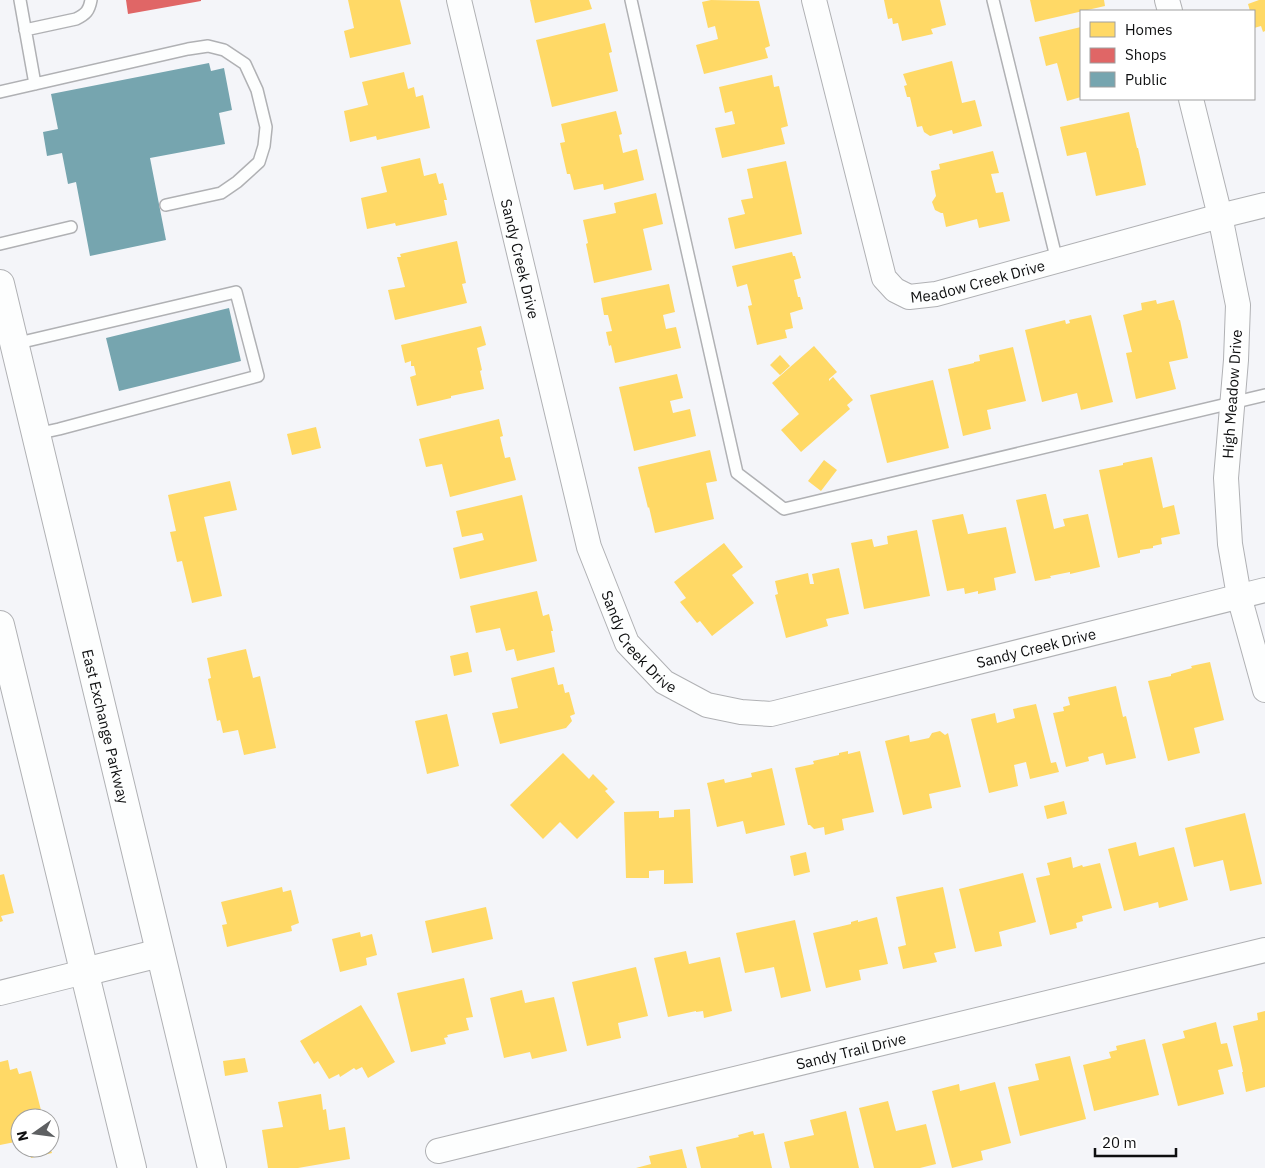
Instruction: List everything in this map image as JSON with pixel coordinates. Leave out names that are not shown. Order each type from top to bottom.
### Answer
[{"type":"main road","name":"East Exchange Parkway","points":[[0,284],[212,1168]]},
{"type":"main road","points":[[0,624],[132,1168]]},
{"type":"main road","points":[[84,972],[160,953]]},
{"type":"street","name":"Sandy Creek Drive","points":[[459,0],[590,547],[627,643],[664,682],[707,705],[741,712],[772,714],[1265,590]]},
{"type":"street","name":"Meadow Creek Drive","points":[[814,0],[884,278],[895,290],[909,297],[936,294],[1265,205]]},
{"type":"street","name":"High Meadow Drive","points":[[1191,100],[1220,216],[1238,305],[1236,360],[1226,478],[1230,544],[1239,596],[1265,690]]},
{"type":"street","name":"Sandy Trail Drive","points":[[438,1151],[1265,950]]},
{"type":"street","points":[[0,993],[84,972]]},
{"type":"lane","points":[[20,0],[35,84]]},
{"type":"lane","points":[[26,30],[76,19],[90,8],[91,0]]},
{"type":"lane","points":[[631,0],[737,473],[784,509],[1265,395]]},
{"type":"lane","points":[[993,0],[1057,260]]},
{"type":"lane","points":[[0,92],[208,46],[224,50],[245,64],[258,90],[266,128],[264,146],[259,162],[237,182],[221,193],[166,205]]},
{"type":"lane","points":[[0,244],[71,227]]},
{"type":"lane","points":[[14,344],[236,292],[258,376],[36,434]]},
{"type":"building: Homes","points":[[348,0],[400,0],[411,44],[350,58],[344,31],[354,28]]},
{"type":"building: Homes","points":[[530,0],[589,0],[592,9],[535,23]]},
{"type":"building: Homes","points":[[711,0],[759,1],[770,46],[765,48],[768,58],[704,74],[696,45],[718,39],[715,26],[708,28],[702,2]]},
{"type":"building: Homes","points":[[884,0],[940,0],[946,25],[931,29],[933,34],[902,41],[898,23],[893,24],[892,18],[888,19]]},
{"type":"building: Homes","points":[[1030,0],[1104,0],[1105,6],[1080,10],[1080,12],[1035,22]]},
{"type":"building: Homes","points":[[1265,0],[1265,31],[1263,32],[1261,26],[1255,28],[1255,10],[1250,10],[1248,4]]},
{"type":"building: Homes","points":[[605,23],[612,52],[609,53],[618,91],[552,107],[536,40]]},
{"type":"building: Homes","points":[[1080,27],[1080,97],[1067,101],[1057,63],[1046,66],[1039,37]]},
{"type":"building: Homes","points":[[952,61],[962,103],[975,100],[982,126],[953,134],[952,130],[930,136],[924,132],[922,126],[917,127],[910,97],[907,97],[904,86],[907,85],[903,74]]},
{"type":"building: Homes","points":[[404,72],[408,89],[414,87],[416,97],[423,95],[430,128],[377,140],[376,136],[350,142],[344,111],[368,105],[362,82]]},
{"type":"building: Homes","points":[[772,75],[774,87],[779,86],[788,126],[781,128],[785,144],[722,158],[715,128],[735,124],[732,111],[725,113],[719,87]]},
{"type":"building: Homes","points":[[616,111],[622,134],[619,135],[623,153],[637,149],[644,180],[604,190],[603,184],[574,190],[570,174],[567,174],[560,143],[565,142],[561,124]]},
{"type":"building: Homes","points":[[1129,112],[1146,185],[1096,196],[1086,152],[1067,156],[1060,127]]},
{"type":"building: Homes","points":[[993,151],[999,173],[991,174],[996,193],[1003,192],[1010,221],[979,228],[977,219],[946,227],[943,213],[935,210],[932,202],[936,196],[931,171],[940,169],[939,164]]},
{"type":"building: Homes","points":[[420,158],[424,176],[436,173],[439,184],[443,183],[447,200],[444,200],[447,215],[396,226],[395,223],[367,229],[361,198],[387,192],[381,167]]},
{"type":"building: Homes","points":[[786,161],[802,234],[735,249],[728,218],[745,214],[741,200],[753,198],[747,169]]},
{"type":"building: Homes","points":[[656,193],[663,224],[643,229],[652,270],[594,283],[583,220],[616,213],[614,203]]},
{"type":"building: Homes","points":[[457,241],[466,283],[462,284],[467,303],[395,320],[388,290],[405,287],[397,257],[401,257],[400,254]]},
{"type":"building: Homes","points":[[792,252],[793,256],[795,256],[801,278],[794,280],[803,309],[790,313],[793,328],[785,330],[787,338],[757,345],[748,306],[752,305],[747,284],[737,287],[732,266]]},
{"type":"building: Homes","points":[[669,284],[675,312],[663,315],[666,329],[676,327],[681,348],[615,363],[606,332],[612,331],[608,315],[604,315],[601,298]]},
{"type":"building: Homes","points":[[1156,300],[1157,304],[1174,300],[1188,358],[1169,362],[1176,389],[1136,399],[1126,353],[1132,352],[1123,315],[1142,310],[1141,303]]},
{"type":"building: Homes","points":[[1091,315],[1113,402],[1081,410],[1077,393],[1042,402],[1025,330],[1065,320],[1066,324],[1070,323],[1069,320]]},
{"type":"building: Homes","points":[[481,326],[486,345],[477,348],[484,389],[417,406],[410,377],[416,375],[414,366],[411,366],[411,361],[405,363],[401,345]]},
{"type":"building: Homes","points":[[814,346],[837,372],[829,381],[833,377],[853,400],[847,405],[850,409],[801,452],[781,430],[799,414],[772,383]]},
{"type":"building: Homes","points":[[1013,347],[1026,401],[987,410],[991,429],[963,436],[948,369],[980,361],[979,355]]},
{"type":"building: Homes","points":[[780,355],[790,366],[780,375],[770,365]]},
{"type":"building: Homes","points":[[677,374],[683,398],[670,401],[673,413],[690,409],[696,436],[634,451],[619,387]]},
{"type":"building: Homes","points":[[933,380],[949,448],[887,463],[870,395]]},
{"type":"building: Homes","points":[[499,419],[503,436],[500,437],[505,458],[510,457],[516,480],[450,497],[442,464],[426,467],[419,439]]},
{"type":"building: Homes","points":[[316,427],[321,448],[292,455],[287,434]]},
{"type":"building: Homes","points":[[710,450],[717,481],[706,483],[714,519],[655,533],[638,467]]},
{"type":"building: Homes","points":[[1152,457],[1163,508],[1174,505],[1180,534],[1161,538],[1162,544],[1153,546],[1153,548],[1140,550],[1140,553],[1118,558],[1099,470]]},
{"type":"building: Homes","points":[[824,460],[837,470],[821,491],[808,481]]},
{"type":"building: Homes","points":[[230,481],[237,510],[204,517],[222,596],[192,603],[182,561],[177,562],[170,532],[176,531],[168,495]]},
{"type":"building: Homes","points":[[1046,494],[1054,529],[1065,526],[1063,519],[1088,514],[1100,567],[1070,574],[1070,572],[1050,576],[1051,578],[1035,581],[1016,500]]},
{"type":"building: Homes","points":[[522,495],[537,561],[460,579],[453,548],[484,540],[482,533],[462,537],[456,511]]},
{"type":"building: Homes","points":[[963,514],[968,534],[1006,527],[1016,573],[994,578],[996,590],[978,594],[978,591],[965,594],[964,588],[947,591],[932,520]]},
{"type":"building: Homes","points":[[917,530],[930,596],[864,609],[851,543],[872,539],[874,547],[888,544],[887,536]]},
{"type":"building: Homes","points":[[724,543],[743,567],[732,575],[754,603],[712,636],[700,621],[697,623],[680,602],[686,598],[674,582]]},
{"type":"building: Homes","points":[[839,568],[849,614],[826,619],[828,626],[786,638],[775,595],[778,594],[775,581],[808,573],[810,584],[814,584],[812,574]]},
{"type":"building: Homes","points":[[537,591],[543,616],[549,614],[555,652],[517,661],[514,649],[506,651],[500,628],[476,633],[470,606]]},
{"type":"building: Homes","points":[[246,649],[253,678],[260,676],[276,748],[244,755],[238,730],[223,733],[220,720],[217,721],[208,679],[211,678],[207,658]]},
{"type":"building: Homes","points":[[468,652],[472,672],[454,676],[450,656]]},
{"type":"building: Homes","points":[[1210,662],[1224,720],[1194,728],[1200,753],[1168,761],[1148,681],[1171,676],[1171,674],[1192,668],[1191,666]]},
{"type":"building: Homes","points":[[554,667],[558,685],[563,684],[565,693],[569,692],[575,714],[570,716],[572,721],[566,728],[500,744],[492,713],[518,708],[511,678]]},
{"type":"building: Homes","points":[[1116,686],[1123,717],[1126,716],[1136,758],[1106,765],[1103,753],[1088,757],[1089,761],[1066,767],[1053,713],[1064,711],[1063,707],[1070,705],[1068,697]]},
{"type":"building: Homes","points":[[1036,704],[1051,763],[1056,762],[1059,772],[1030,779],[1026,762],[1014,765],[1018,786],[989,793],[971,719],[995,713],[997,723],[1015,718],[1013,709]]},
{"type":"building: Homes","points":[[447,714],[459,766],[427,774],[415,721]]},
{"type":"building: Homes","points":[[940,731],[945,735],[948,733],[961,787],[929,794],[932,808],[903,815],[885,741],[909,735],[910,742],[929,738],[932,733]]},
{"type":"building: Homes","points":[[848,751],[848,754],[860,751],[874,812],[842,819],[844,830],[825,835],[824,827],[814,829],[808,825],[795,768],[814,764],[813,761]]},
{"type":"building: Homes","points":[[563,753],[589,779],[593,774],[608,789],[605,791],[615,802],[577,839],[560,822],[543,839],[510,805]]},
{"type":"building: Homes","points":[[772,768],[785,825],[746,834],[743,821],[717,827],[707,783],[724,779],[725,783],[752,777],[751,773]]},
{"type":"building: Homes","points":[[1064,801],[1067,814],[1047,819],[1044,806]]},
{"type":"building: Homes","points":[[690,809],[693,883],[664,884],[664,870],[649,871],[649,878],[626,878],[624,812],[659,811],[659,818],[674,817],[674,810]]},
{"type":"building: Homes","points":[[1245,813],[1262,884],[1230,891],[1223,860],[1194,867],[1185,828]]},
{"type":"building: Homes","points":[[1136,842],[1139,856],[1174,847],[1188,900],[1159,908],[1158,902],[1124,911],[1108,849]]},
{"type":"building: Homes","points":[[806,852],[810,872],[794,876],[790,856]]},
{"type":"building: Homes","points":[[1071,857],[1073,868],[1100,863],[1112,908],[1082,916],[1083,921],[1076,923],[1077,928],[1050,935],[1036,878],[1050,875],[1047,863]]},
{"type":"building: Homes","points":[[1023,873],[1036,922],[999,932],[1002,946],[975,952],[959,889]]},
{"type":"building: Homes","points":[[4,874],[14,913],[1,916],[3,921],[0,922],[0,875]]},
{"type":"building: Homes","points":[[282,887],[283,892],[291,890],[299,923],[291,926],[292,931],[227,947],[222,925],[227,924],[221,902]]},
{"type":"building: Homes","points":[[943,887],[956,948],[934,953],[937,962],[903,969],[898,947],[906,945],[896,897]]},
{"type":"building: Homes","points":[[486,907],[493,939],[432,953],[425,921]]},
{"type":"building: Homes","points":[[877,917],[888,964],[859,970],[861,980],[826,988],[813,933],[851,924],[851,922],[858,920],[858,922]]},
{"type":"building: Homes","points":[[795,920],[811,991],[781,998],[774,967],[745,973],[736,933]]},
{"type":"building: Homes","points":[[360,932],[361,937],[372,934],[377,955],[366,958],[367,965],[340,972],[332,939]]},
{"type":"building: Homes","points":[[686,951],[689,964],[720,957],[732,1011],[704,1018],[703,1011],[668,1017],[654,958]]},
{"type":"building: Homes","points":[[636,967],[648,1016],[618,1023],[621,1038],[587,1046],[572,982]]},
{"type":"building: Homes","points":[[464,978],[473,1017],[466,1018],[469,1030],[447,1035],[448,1037],[444,1038],[446,1044],[411,1052],[397,993]]},
{"type":"building: Homes","points":[[522,990],[525,1003],[554,997],[567,1051],[532,1059],[530,1052],[504,1058],[490,998]]},
{"type":"building: Homes","points":[[361,1005],[395,1062],[368,1078],[362,1067],[356,1070],[354,1068],[340,1077],[339,1074],[329,1079],[318,1061],[314,1064],[300,1041]]},
{"type":"building: Homes","points":[[1265,1011],[1265,1087],[1246,1092],[1233,1026],[1258,1020],[1257,1013]]},
{"type":"building: Homes","points":[[1216,1022],[1221,1044],[1227,1043],[1233,1066],[1218,1070],[1224,1094],[1178,1106],[1162,1044],[1185,1038],[1183,1031]]},
{"type":"building: Homes","points":[[1145,1039],[1159,1095],[1094,1111],[1083,1065],[1111,1058],[1109,1052],[1117,1050],[1116,1046]]},
{"type":"building: Homes","points":[[1070,1056],[1086,1119],[1020,1136],[1008,1087],[1039,1080],[1035,1064]]},
{"type":"building: Homes","points":[[245,1058],[248,1072],[225,1076],[223,1061]]},
{"type":"building: Homes","points":[[8,1060],[10,1070],[17,1068],[19,1074],[31,1071],[40,1108],[10,1108],[10,1143],[0,1145],[0,1062]]},
{"type":"building: Homes","points":[[995,1082],[1011,1143],[981,1151],[983,1160],[952,1168],[932,1091],[959,1084],[960,1091]]},
{"type":"building: Homes","points":[[321,1094],[323,1110],[326,1109],[329,1130],[345,1127],[350,1159],[298,1168],[268,1168],[262,1130],[283,1127],[278,1102]]},
{"type":"building: Homes","points":[[888,1101],[896,1131],[926,1124],[936,1164],[920,1168],[874,1168],[859,1108]]},
{"type":"building: Homes","points":[[846,1111],[859,1168],[790,1168],[784,1142],[814,1135],[810,1120]]},
{"type":"building: Homes","points":[[753,1131],[754,1135],[764,1133],[772,1168],[701,1168],[696,1147],[739,1137],[738,1135]]},
{"type":"building: Homes","points":[[682,1149],[687,1168],[636,1168],[651,1164],[649,1156]]},
{"type":"building: Shops","points":[[126,0],[201,0],[201,1],[128,14]]},
{"type":"building: Public","points":[[209,63],[211,71],[224,68],[232,110],[219,113],[225,144],[150,158],[166,240],[90,256],[76,182],[68,184],[62,153],[47,156],[43,132],[58,129],[51,94]]},
{"type":"building: Public","points":[[229,308],[241,361],[119,391],[106,338]]}]
